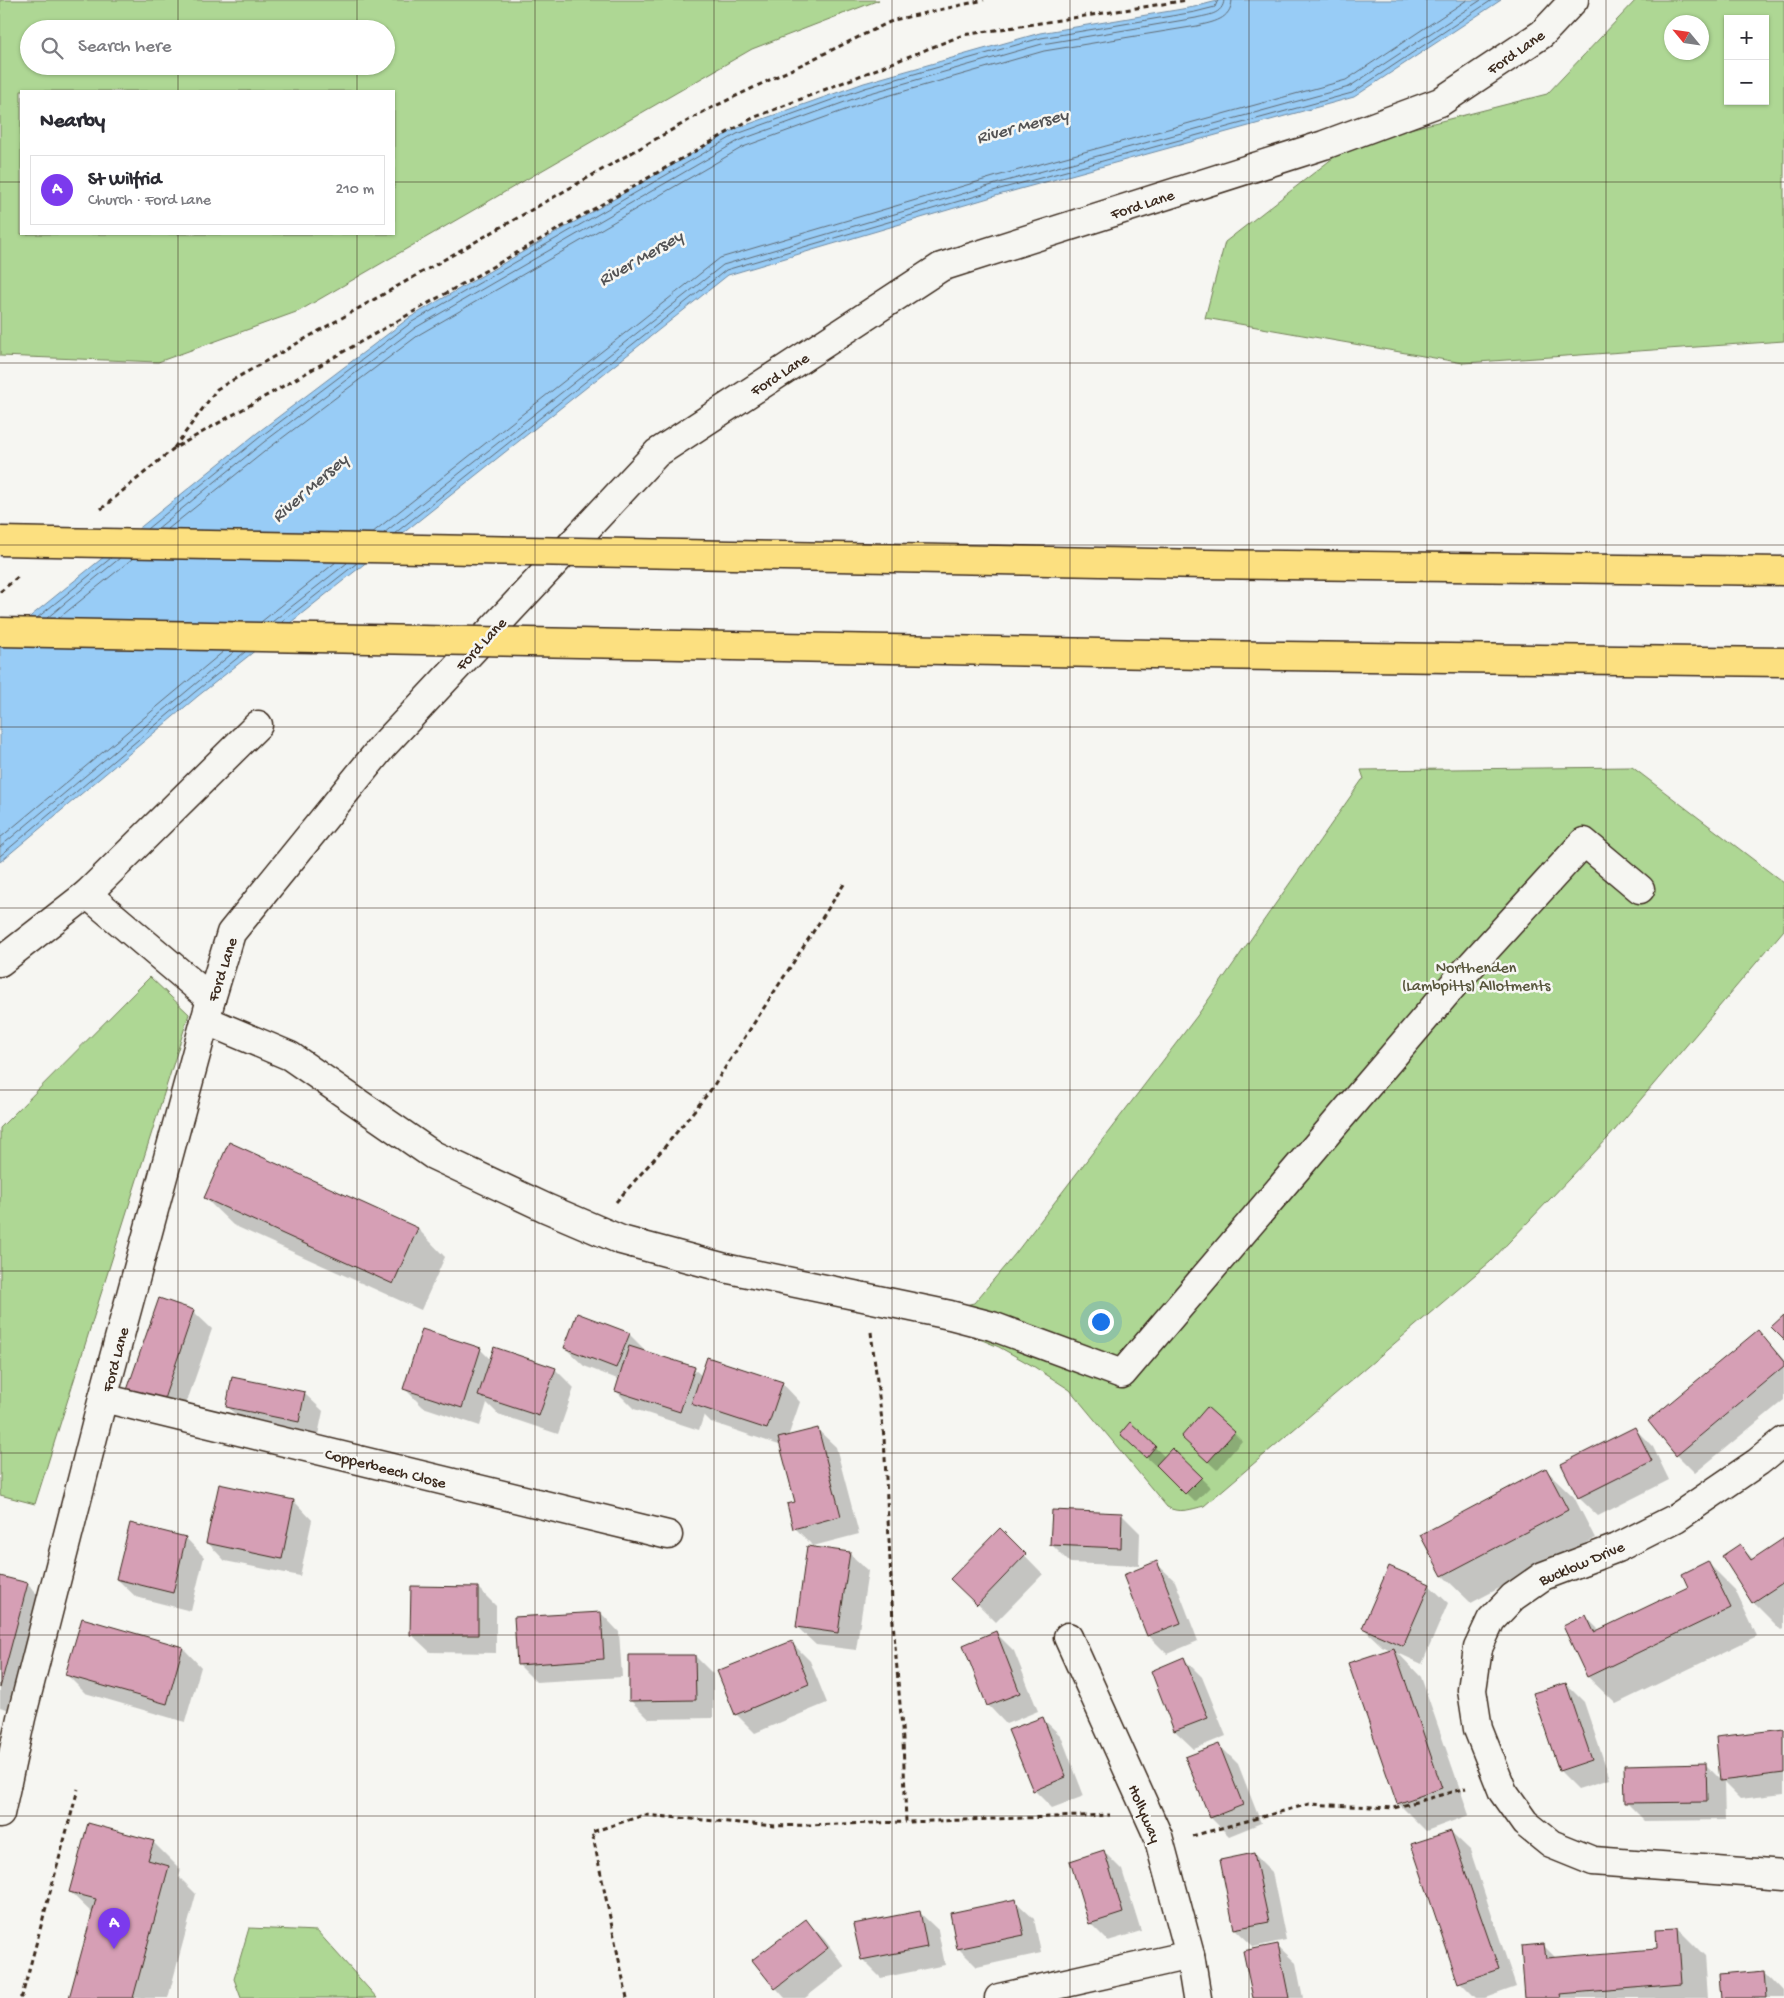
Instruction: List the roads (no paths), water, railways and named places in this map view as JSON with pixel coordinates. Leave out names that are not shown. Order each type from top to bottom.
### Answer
[{"type":"highway","points":[[0,541],[1205,564],[1784,571]]},
{"type":"highway","points":[[0,632],[1205,655],[1784,662]]},
{"type":"street","name":"Ford Lane","points":[[0,1814],[24,1708],[103,1398],[208,1010],[231,933],[382,747],[657,453],[941,267],[1324,144],[1440,102],[1542,34],[1574,0]]},
{"type":"street","points":[[0,962],[87,894],[258,725]]},
{"type":"street","points":[[87,894],[208,1010],[290,1056],[433,1155],[546,1208],[621,1240],[728,1269],[950,1315],[992,1326],[1122,1374],[1455,983],[1584,842],[1640,889]]},
{"type":"street","name":"Copperbeech Close","points":[[103,1398],[668,1535]]},
{"type":"street","name":"Bucklow Drive","points":[[1784,1441],[1758,1462],[1676,1518],[1617,1548],[1543,1576],[1513,1597],[1491,1620],[1478,1648],[1472,1690],[1478,1729],[1503,1792],[1524,1823],[1551,1844],[1593,1861],[1784,1875]]},
{"type":"street","name":"Hollyway","points":[[1068,1637],[1160,1844],[1190,1955],[1197,1998]]},
{"type":"street","points":[[999,1998],[1190,1955]]},
{"type":"water","name":"River Mersey","points":[[1221,0],[1501,0],[1354,97],[1002,194],[728,275],[198,696],[0,862],[0,641],[257,433],[409,318],[735,129],[864,83],[1040,33],[1194,7]]},
{"type":"place","name":"St Wilfrid","points":[[114,1949]]},
{"type":"park label","name":"Northenden (Lambpitts) Allotments","points":[[1476,975]]}]
